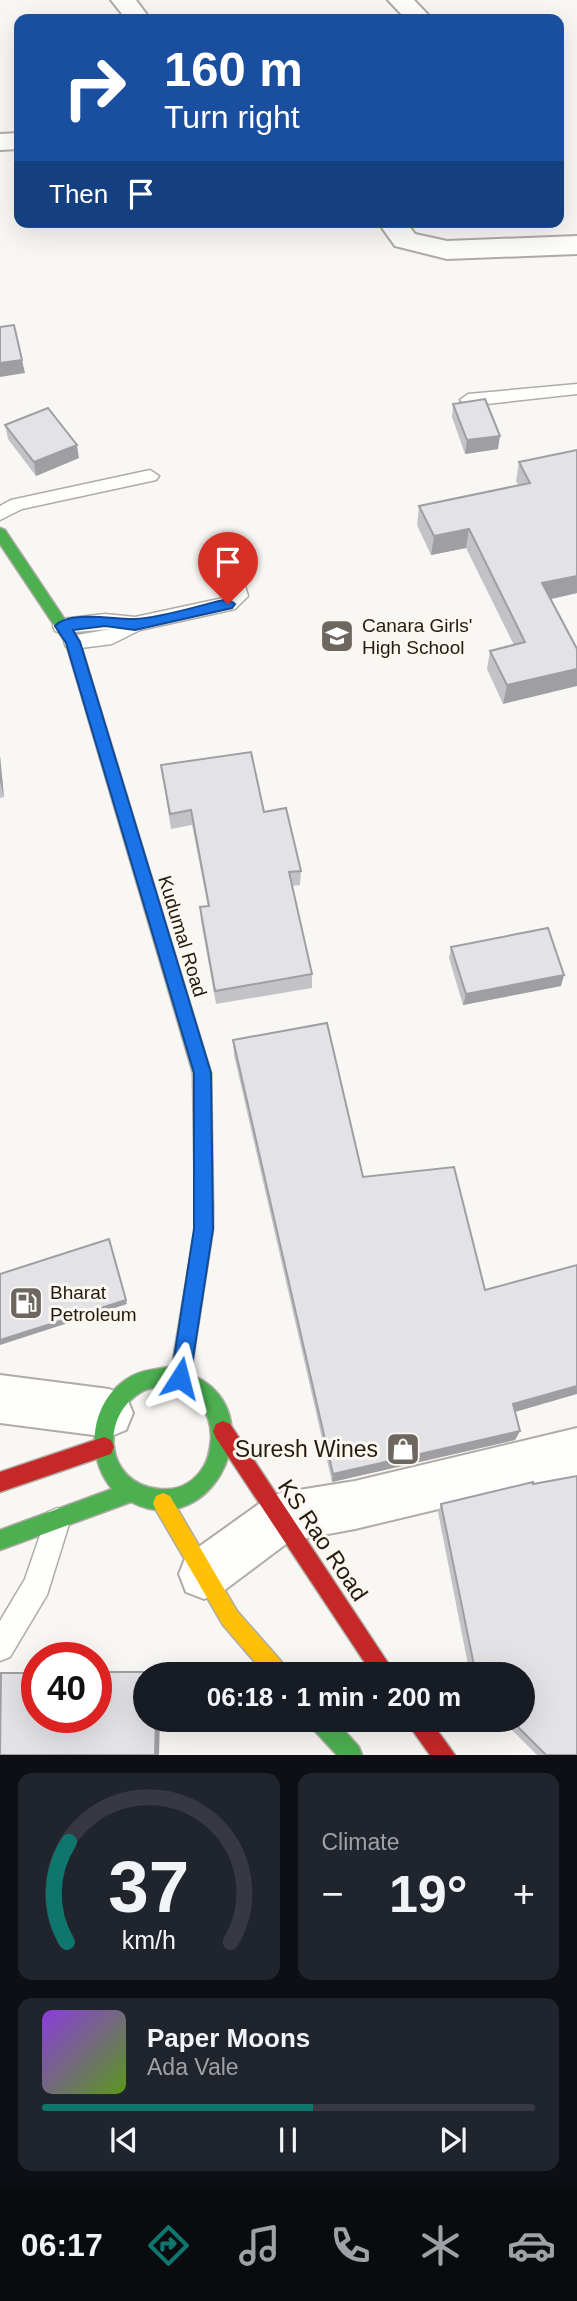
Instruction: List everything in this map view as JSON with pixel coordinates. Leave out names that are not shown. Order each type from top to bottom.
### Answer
[{"type":"street","points":[[123,0],[134,14]]},
{"type":"street","points":[[400,0],[415,14]]},
{"type":"street","points":[[396,228],[405,240],[447,250],[577,245]]},
{"type":"street","name":"Kudumal Road","points":[[0,533],[68,634],[202,1073],[204,1229],[180,1378]]},
{"type":"street","points":[[180,1378],[206,1393],[218,1410],[223,1431],[221,1453],[211,1475],[196,1491],[163,1503],[142,1500],[119,1486],[105,1460],[106,1430],[130,1388],[148,1379],[180,1378]]},
{"type":"street","points":[[0,1399],[106,1430]]},
{"type":"street","points":[[0,1482],[106,1430]]},
{"type":"street","name":"KS Rao Road","points":[[223,1431],[377,1662]]},
{"type":"street","points":[[204,1574],[281,1518],[355,1504],[577,1452]]},
{"type":"street","points":[[0,1540],[130,1492]]},
{"type":"street","points":[[163,1503],[230,1618],[269,1662]]},
{"type":"street","points":[[331,1732],[351,1755]]},
{"type":"street","points":[[426,1732],[444,1755]]},
{"type":"lane","points":[[468,400],[577,388]]},
{"type":"lane","points":[[0,514],[17,504],[150,476]]},
{"type":"lane","points":[[68,634],[105,621],[135,624],[228,604],[239,596],[235,576]]},
{"type":"lane","points":[[0,1647],[37,1585],[57,1519]]},
{"type":"building","points":[[14,325],[22,360],[0,363],[0,327]]},
{"type":"building","points":[[485,399],[500,436],[467,440],[453,404]]},
{"type":"building","points":[[48,408],[77,445],[34,462],[5,425]]},
{"type":"building","points":[[577,450],[577,576],[542,583],[577,649],[577,669],[507,685],[490,651],[525,642],[469,529],[434,536],[419,506],[530,483],[519,462]]},
{"type":"building","points":[[251,752],[264,812],[286,808],[301,871],[289,872],[312,974],[215,991],[200,907],[209,906],[191,810],[170,814],[161,765]]},
{"type":"building","points":[[548,928],[564,975],[466,994],[451,947]]},
{"type":"building","points":[[327,1023],[363,1177],[454,1167],[485,1290],[577,1265],[577,1386],[513,1404],[520,1431],[333,1474],[233,1040]]},
{"type":"building","points":[[109,1239],[126,1300],[0,1340],[0,1274]]},
{"type":"building","points":[[577,1476],[577,1755],[546,1755],[523,1732],[535,1732],[535,1662],[473,1662],[441,1504]]},
{"type":"building","points":[[112,1672],[133,1672],[133,1732],[156,1732],[155,1755],[0,1755],[1,1673],[21,1673],[21,1733],[112,1733]]},
{"type":"traffic: fast","points":[[0,533],[73,642],[202,1073],[204,1205]]},
{"type":"traffic: fast","points":[[169,1377],[191,1384],[204,1393],[216,1411],[221,1433],[215,1466],[207,1479],[190,1493],[169,1500],[143,1497],[124,1487],[111,1472],[104,1453],[104,1433],[109,1413],[121,1396],[138,1383],[169,1377]]},
{"type":"traffic: fast","points":[[0,1540],[130,1492]]},
{"type":"traffic: fast","points":[[331,1732],[351,1755]]},
{"type":"traffic: slow","points":[[163,1503],[230,1618],[269,1662]]},
{"type":"traffic: jam","points":[[180,1378],[204,1229],[204,1205]]},
{"type":"traffic: jam","points":[[223,1431],[377,1662]]},
{"type":"traffic: jam","points":[[0,1482],[104,1447]]},
{"type":"traffic: jam","points":[[426,1732],[444,1755]]},
{"type":"place","name":"Canara Girls' High School","points":[[337,636]]},
{"type":"place","name":"Bharat Petroleum","points":[[26,1303]]},
{"type":"place","name":"Suresh Wines","points":[[403,1449]]},
{"type":"route","points":[[180,1378],[204,1229],[202,1073],[73,642],[62,626],[105,621],[135,624],[228,604]]}]
